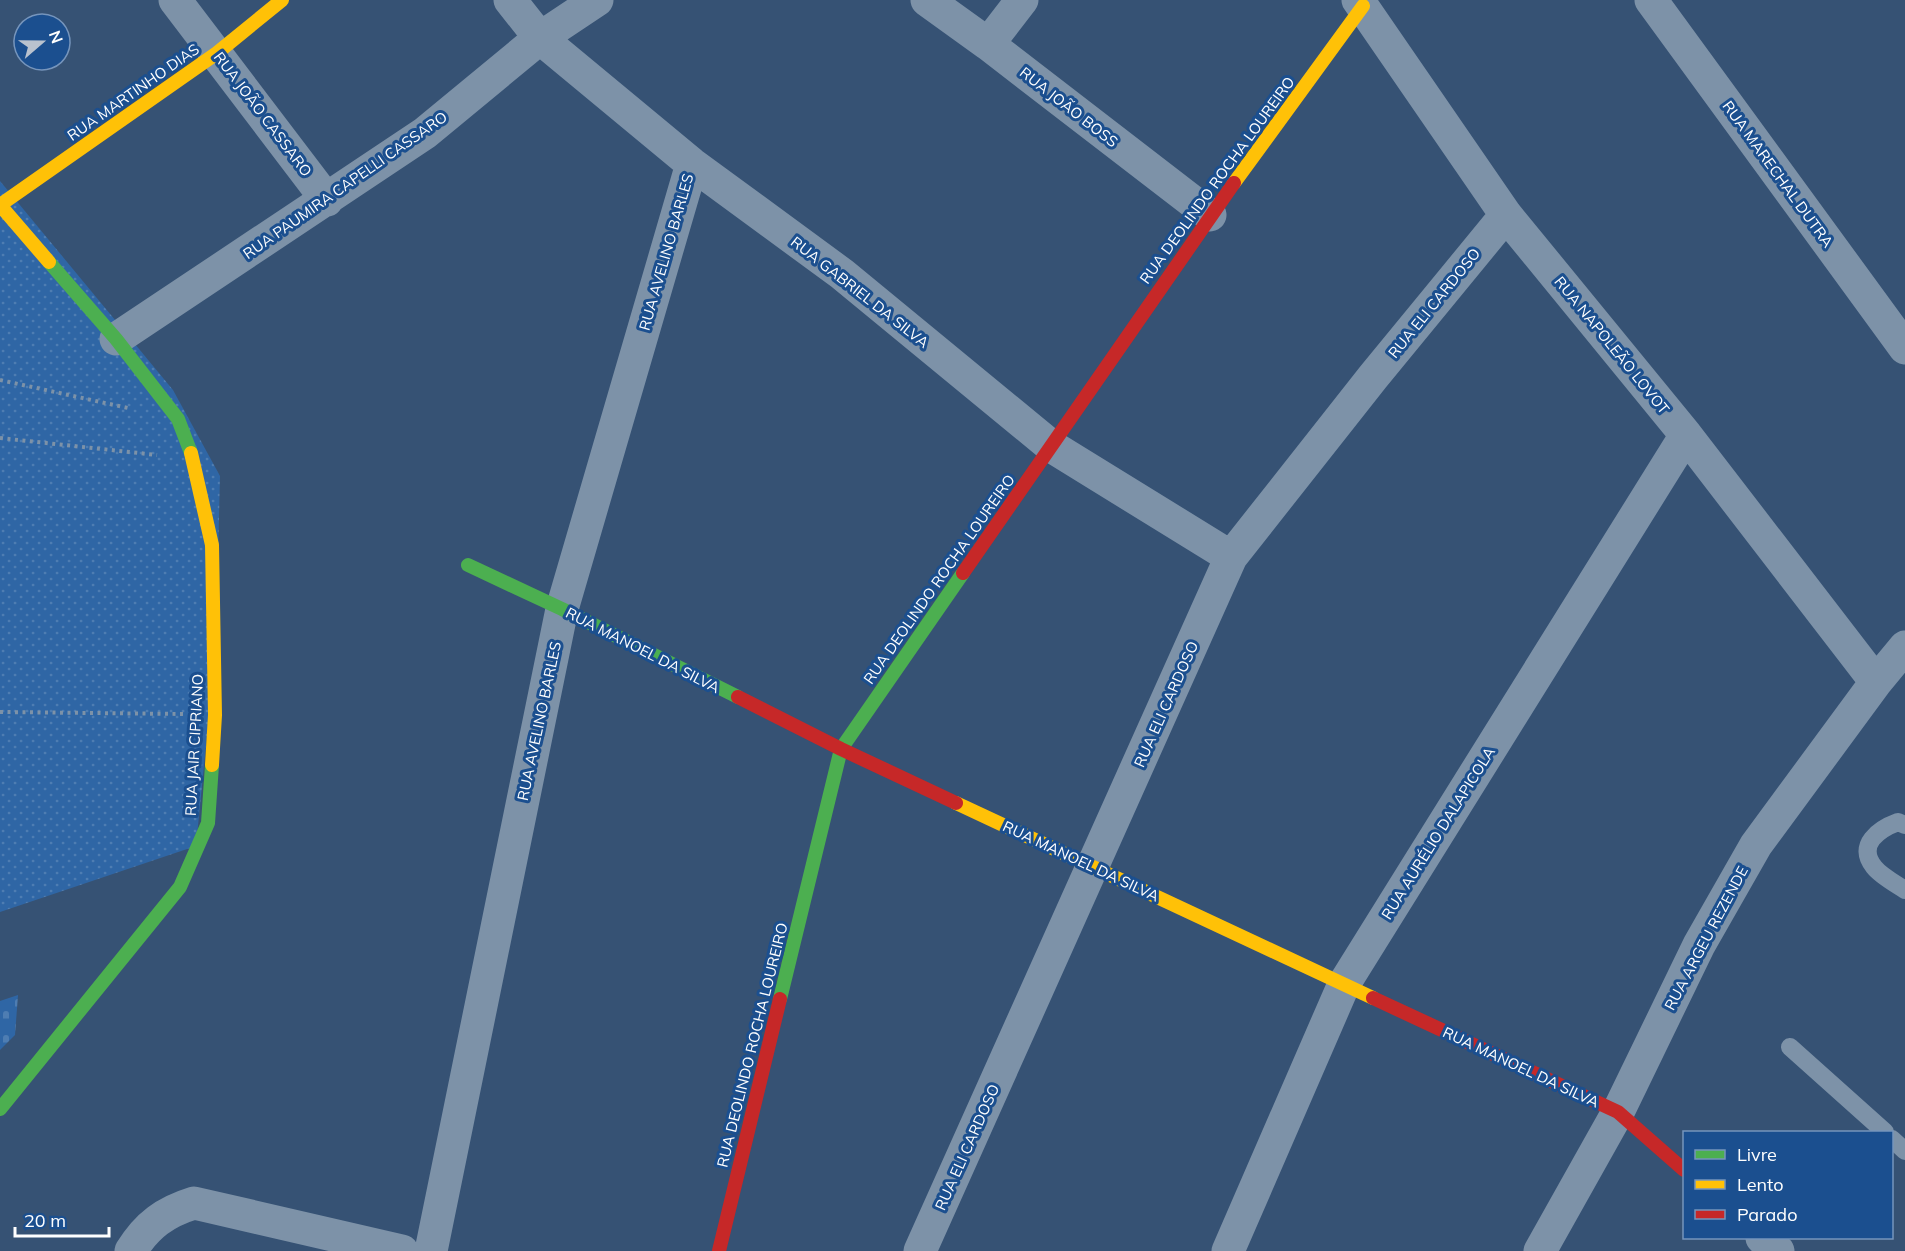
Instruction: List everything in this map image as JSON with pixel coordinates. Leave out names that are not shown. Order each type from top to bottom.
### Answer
[{"type":"street","name":"RUA JOÃO CASSARO","points":[[175,0],[327,200]]},
{"type":"street","name":"RUA MARTINHO DIAS","points":[[0,205],[217,53],[282,0]]},
{"type":"street","name":"RUA GABRIEL DA SILVA","points":[[510,0],[540,38],[692,164],[842,274],[1051,446],[1231,557]]},
{"type":"street","name":"RUA PAUMIRA CAPELLI CASSARO","points":[[116,339],[425,134],[540,38],[597,0]]},
{"type":"street","name":"RUA JOÃO BOSS","points":[[927,0],[1210,215]]},
{"type":"street","points":[[987,44],[1022,0]]},
{"type":"street","name":"RUA MARECHAL DUTRA","points":[[1651,0],[1905,348]]},
{"type":"street","name":"RUA DEOLINDO ROCHA LOUREIRO","points":[[719,1251],[841,749],[1210,215],[1361,3]]},
{"type":"street","name":"RUA NAPOLEÃO LOVOT","points":[[1361,3],[1506,215],[1686,435],[1876,682]]},
{"type":"street","name":"RUA AVELINO BARLES","points":[[431,1251],[562,609],[692,164]]},
{"type":"street","name":"RUA JAIR CIPRIANO","points":[[0,205],[116,339],[178,419],[193,459],[212,545],[215,715],[208,823],[180,887],[0,1109]]},
{"type":"street","name":"RUA ELI CARDOSO","points":[[920,1251],[1231,557],[1373,377],[1506,215]]},
{"type":"street","name":"RUA AURÉLIO DALAPICOLA","points":[[1228,1251],[1344,984],[1686,435]]},
{"type":"street","name":"RUA MANOEL DA SILVA","points":[[468,565],[562,609],[841,749],[1618,1112],[1683,1169]]},
{"type":"street","name":"RUA ARGEU REZENDE","points":[[1540,1251],[1618,1112],[1699,945],[1756,845],[1876,682],[1905,647]]},
{"type":"street","points":[[131,1250],[155,1221],[174,1209],[194,1203],[402,1251]]},
{"type":"street","points":[[1763,1239],[1778,1251]]},
{"type":"lane","points":[[1905,825],[1898,822],[1883,828],[1870,839],[1868,854],[1874,867],[1905,890]]},
{"type":"lane","points":[[1790,1047],[1884,1131]]},
{"type":"lane","points":[[1893,1140],[1905,1151]]},
{"type":"path","points":[[0,380],[178,419]]},
{"type":"path","points":[[0,438],[193,459]]},
{"type":"path","points":[[0,712],[215,715]]},
{"type":"green space","points":[[0,181],[173,390],[220,476],[216,645],[196,846],[0,912]]},
{"type":"green space","points":[[18,995],[15,1035],[0,1050],[0,1001]]},
{"type":"traffic: fast","points":[[49,262],[116,339],[178,419],[191,453]]},
{"type":"traffic: fast","points":[[468,565],[738,697]]},
{"type":"traffic: fast","points":[[780,999],[841,749],[963,573]]},
{"type":"traffic: fast","points":[[0,1109],[180,887],[208,823],[212,765]]},
{"type":"traffic: slow","points":[[49,262],[0,205],[217,53],[282,0]]},
{"type":"traffic: slow","points":[[1234,183],[1363,6]]},
{"type":"traffic: slow","points":[[191,453],[212,545],[215,715],[212,765]]},
{"type":"traffic: slow","points":[[956,803],[1373,998]]},
{"type":"traffic: jam","points":[[963,573],[1234,183]]},
{"type":"traffic: jam","points":[[738,697],[956,803]]},
{"type":"traffic: jam","points":[[1373,998],[1618,1112],[1683,1169]]},
{"type":"traffic: jam","points":[[719,1251],[780,999]]}]
